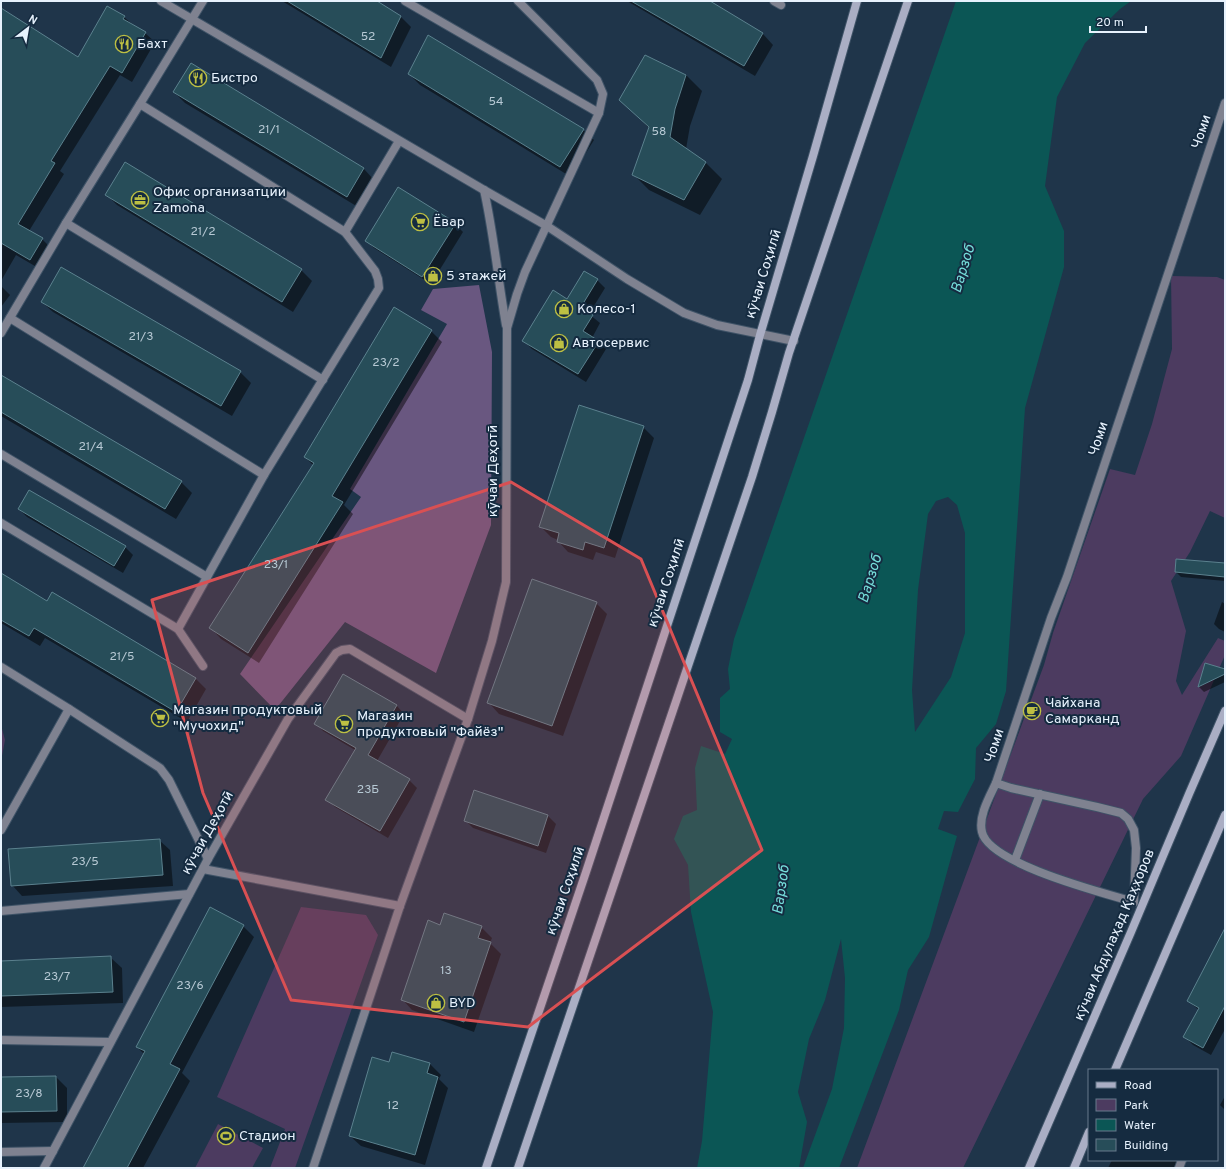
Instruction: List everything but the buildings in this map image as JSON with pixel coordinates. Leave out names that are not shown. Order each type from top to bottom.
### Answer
[{"type":"main road","name":"кӯчаи Соҳилӣ","points":[[486,1168],[586,872],[748,380],[857,1]]},
{"type":"main road","points":[[518,1168],[752,477],[794,341],[908,1]]},
{"type":"main road","name":"кӯчаи Абдулаҳад Қаҳҳоров","points":[[1029,1168],[1225,711]]},
{"type":"main road","points":[[1116,1069],[1225,815]]},
{"type":"main road","points":[[1074,1168],[1088,1134]]},
{"type":"street","points":[[162,1],[399,141],[547,226],[627,279],[684,313],[717,325],[794,341]]},
{"type":"street","points":[[1,333],[66,223],[203,1]]},
{"type":"street","points":[[405,1],[599,114]]},
{"type":"street","name":"кӯчаи Деҳотӣ","points":[[313,1168],[400,906],[468,719],[492,641],[506,582],[507,328],[522,279],[599,114],[603,94],[597,80],[518,1]]},
{"type":"street","name":"Чоми","points":[[1040,794],[1121,813],[1128,819],[1134,830],[1136,848],[1134,902],[1061,880],[1024,865],[994,848],[985,839],[982,831],[982,820],[1050,618],[1067,577],[1225,103]]},
{"type":"street","points":[[140,104],[345,232],[375,271],[378,279],[378,288],[264,475],[178,629]]},
{"type":"street","points":[[345,232],[399,141]]},
{"type":"street","points":[[484,190],[494,238],[498,277],[507,328]]},
{"type":"street","points":[[66,223],[323,380]]},
{"type":"street","points":[[10,318],[264,475]]},
{"type":"street","points":[[1,454],[207,577]]},
{"type":"street","points":[[1,523],[178,629],[203,666]]},
{"type":"street","name":"кӯчаи Деҳотӣ","points":[[44,1168],[208,859],[288,719],[336,653],[342,650],[350,649],[468,719]]},
{"type":"street","points":[[1,667],[160,768],[169,780],[208,859]]},
{"type":"street","points":[[1,830],[69,709]]},
{"type":"street","points":[[996,782],[1011,788],[1040,794],[1015,860]]},
{"type":"street","points":[[203,869],[400,906]]},
{"type":"street","points":[[1,911],[189,894]]},
{"type":"street","points":[[1,1040],[110,1042]]},
{"type":"street","points":[[1,1152],[53,1151]]},
{"type":"highlighted area","points":[[511,482],[641,559],[762,850],[528,1027],[291,1000],[203,793],[152,600]]},
{"type":"green space","points":[[1171,276],[1217,277],[1225,280],[1225,518],[1210,511],[1190,552],[1171,581],[1186,631],[1176,681],[1182,695],[1218,638],[1225,641],[1225,655],[1181,756],[1143,799],[963,1168],[857,1168],[1044,665],[1053,633],[1110,469],[1135,475],[1152,424],[1172,349]]},
{"type":"green space","points":[[1,725],[5,740],[1,761]]},
{"type":"green space","points":[[301,907],[366,915],[378,935],[295,1168],[270,1168],[285,1129],[217,1097]]},
{"type":"green space","name":"Стадион","points":[[218,1124],[263,1148],[252,1168],[195,1168]]},
{"type":"shaded area","points":[[479,285],[492,352],[491,525],[436,673],[345,622],[275,710],[240,674],[361,497],[350,489],[447,324],[421,310],[433,289]]},
{"type":"water","name":"Варзоб","points":[[956,1],[1131,1],[1120,9],[1085,43],[1057,97],[1045,186],[1064,231],[1064,267],[1025,408],[1006,691],[996,724],[976,748],[975,779],[958,812],[944,811],[938,829],[957,836],[929,937],[908,970],[899,1010],[839,1168],[803,1168],[832,1089],[844,1028],[845,978],[841,939],[825,1000],[809,1039],[798,1092],[807,1122],[799,1168],[697,1168],[702,1141],[713,1012],[691,912],[688,865],[674,839],[683,816],[697,810],[695,768],[701,746],[725,754],[732,739],[720,732],[720,698],[730,689],[728,669],[734,639]],"holes":[[[948,497],[957,505],[965,533],[965,633],[951,677],[915,732],[912,690],[918,590],[928,514],[936,501]]]},
{"type":"place","name":"Бахт","points":[[124,44]]},
{"type":"place","name":"Бистро","points":[[198,78]]},
{"type":"place","name":"Офис организатции Zamona","points":[[140,200]]},
{"type":"place","name":"Ёвар","points":[[420,222]]},
{"type":"place","name":"5 этажей","points":[[433,276]]},
{"type":"place","name":"Колесо-1","points":[[564,309]]},
{"type":"place","name":"Автосервис","points":[[559,343]]},
{"type":"place","name":"Чайхана Самарканд","points":[[1032,711]]},
{"type":"place","name":"Магазин продуктовый \"Мучохид\"","points":[[160,718]]},
{"type":"place","name":"Магазин продуктовый \"Файёз\"","points":[[344,724]]},
{"type":"place","name":"BYD","points":[[436,1003]]},
{"type":"place","name":"Стадион","points":[[226,1136]]}]
